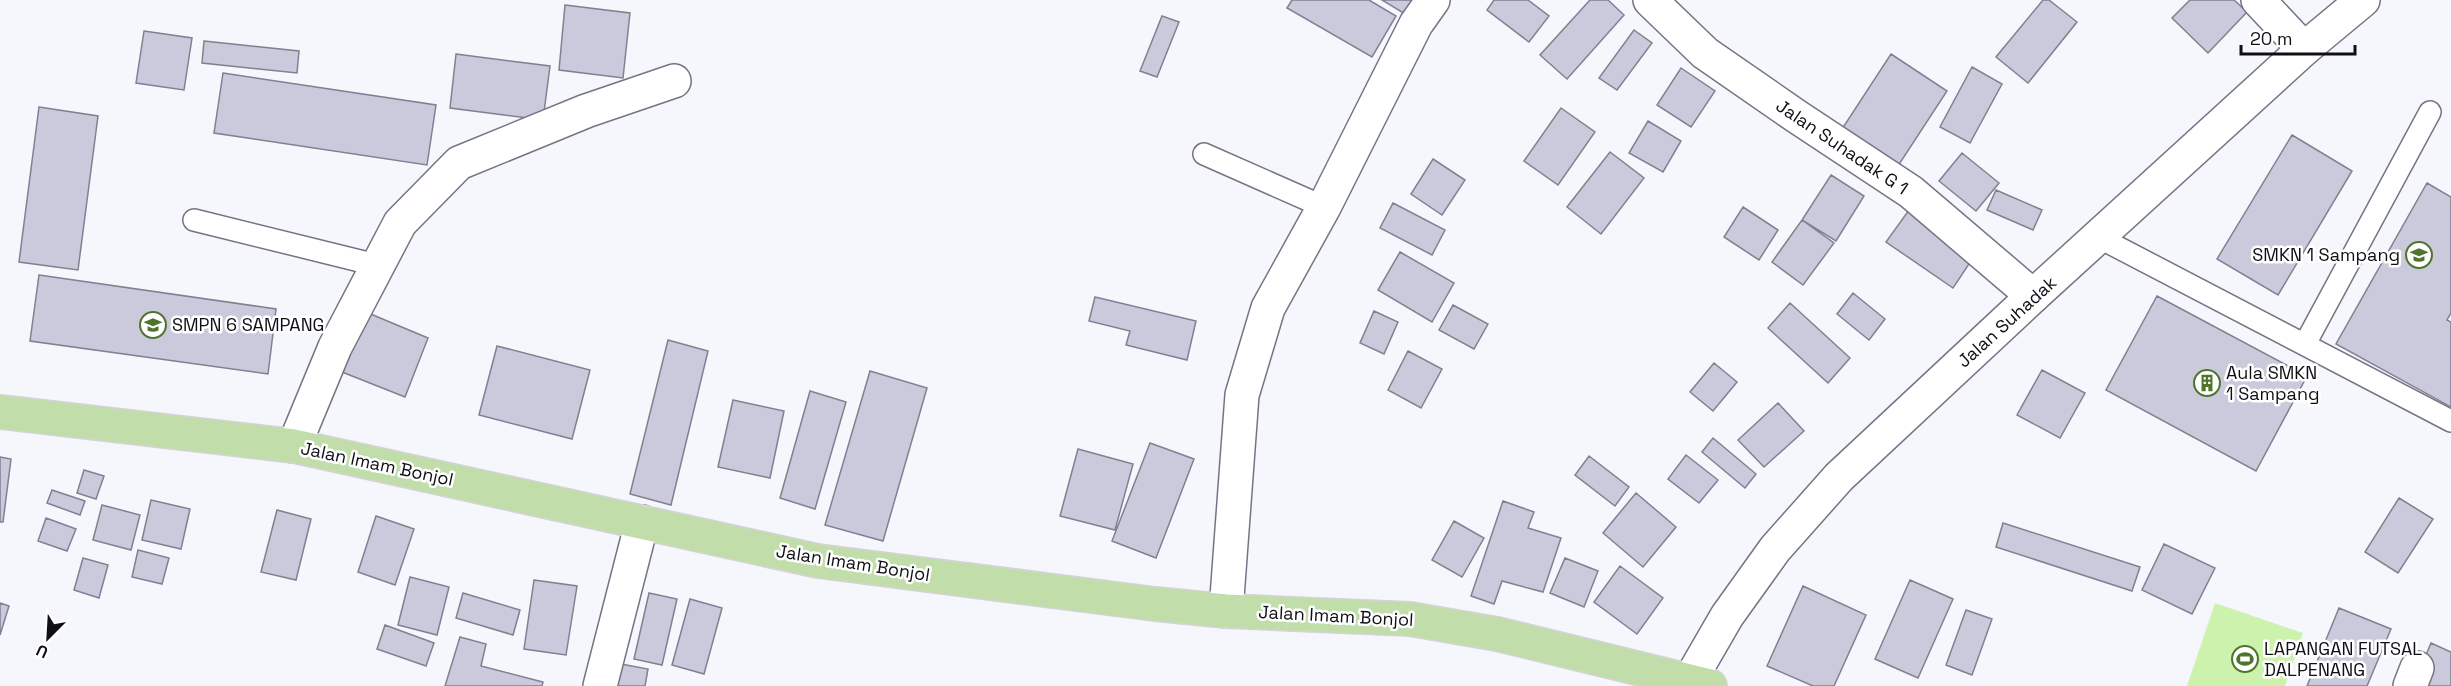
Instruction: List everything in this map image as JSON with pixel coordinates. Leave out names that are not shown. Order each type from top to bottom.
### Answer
[{"type":"main road","name":"Jalan Imam Bonjol","points":[[0,412],[294,446],[818,561],[1226,611],[1410,619],[1497,634],[1700,683]]},
{"type":"street","points":[[1226,611],[1238,480],[1242,395],[1268,308],[1324,207],[1416,24],[1433,0]]},
{"type":"street","name":"Jalan Suhadak G 1","points":[[1650,0],[1705,52],[1911,192],[2033,296]]},
{"type":"street","points":[[2258,0],[2304,49]]},
{"type":"street","name":"Jalan Suhadak","points":[[1700,683],[1727,616],[1783,540],[1839,477],[2033,296],[2100,238],[2304,49],[2362,0]]},
{"type":"street","points":[[294,446],[335,347],[400,223],[459,163],[586,111],[674,81]]},
{"type":"street","points":[[600,686],[642,522]]},
{"type":"lane","points":[[2305,344],[2430,112]]},
{"type":"lane","points":[[1204,154],[1324,207]]},
{"type":"lane","points":[[194,220],[376,265]]},
{"type":"lane","points":[[2100,238],[2451,421]]},
{"type":"green space","name":"LAPANGAN FUTSAL DALPENANG","points":[[2215,603],[2303,633],[2285,686],[2187,686]]},
{"type":"building","points":[[1292,0],[1369,0],[1396,16],[1372,57],[1287,8]]},
{"type":"building","points":[[1382,0],[1420,0],[1410,17]]},
{"type":"building","points":[[1494,0],[1528,0],[1549,16],[1529,42],[1487,10]]},
{"type":"building","points":[[1590,0],[1608,0],[1624,15],[1567,79],[1540,55]]},
{"type":"building","points":[[2043,0],[2049,0],[2077,22],[2028,83],[1996,57]]},
{"type":"building","points":[[2190,0],[2234,0],[2247,12],[2208,53],[2172,18]]},
{"type":"building","points":[[565,5],[630,13],[623,78],[559,70]]},
{"type":"building","points":[[1162,16],[1179,22],[1157,77],[1140,71]]},
{"type":"building","points":[[1634,30],[1652,43],[1617,90],[1599,78]]},
{"type":"building","points":[[144,31],[192,38],[184,90],[136,83]]},
{"type":"building","points":[[204,41],[299,51],[297,73],[202,63]]},
{"type":"building","points":[[456,54],[550,66],[543,120],[450,108]]},
{"type":"building","points":[[1891,54],[1947,91],[1898,166],[1842,129]]},
{"type":"building","points":[[1972,67],[2002,84],[1970,143],[1940,127]]},
{"type":"building","points":[[1681,68],[1715,91],[1691,127],[1657,105]]},
{"type":"building","points":[[223,73],[436,105],[427,165],[214,133]]},
{"type":"building","points":[[39,107],[98,116],[78,270],[19,262]]},
{"type":"building","points":[[1561,108],[1595,132],[1558,185],[1524,161]]},
{"type":"building","points":[[1648,121],[1681,141],[1663,172],[1629,153]]},
{"type":"building","points":[[2292,135],[2352,171],[2278,295],[2217,259]]},
{"type":"building","points":[[1610,152],[1644,178],[1601,234],[1567,207]]},
{"type":"building","points":[[1962,153],[1999,183],[1976,211],[1939,181]]},
{"type":"building","points":[[1433,159],[1465,180],[1442,215],[1411,194]]},
{"type":"building","points":[[1831,175],[1864,196],[1836,241],[1802,220]]},
{"type":"building","name":"SMKN 1 Sampang","points":[[2427,183],[2451,197],[2451,313],[2447,320],[2451,322],[2451,407],[2336,344]]},
{"type":"building","points":[[1996,190],[2042,210],[2033,230],[1987,210]]},
{"type":"building","points":[[1393,203],[1445,230],[1432,255],[1380,228]]},
{"type":"building","points":[[1743,207],[1778,230],[1759,260],[1724,237]]},
{"type":"building","points":[[1909,210],[1975,255],[1953,288],[1886,242]]},
{"type":"building","points":[[1802,220],[1834,243],[1803,285],[1772,262]]},
{"type":"building","points":[[1400,252],[1454,283],[1432,322],[1378,290]]},
{"type":"building","name":"SMPN 6 SAMPANG","points":[[39,275],[276,309],[268,374],[30,341]]},
{"type":"building","points":[[1853,293],[1885,319],[1869,340],[1837,314]]},
{"type":"building","name":"Aula SMKN 1 Sampang","points":[[2157,296],[2307,376],[2256,471],[2106,390]]},
{"type":"building","points":[[1095,297],[1196,321],[1187,360],[1126,345],[1130,331],[1089,321]]},
{"type":"building","points":[[1790,303],[1850,358],[1828,383],[1768,328]]},
{"type":"building","points":[[1453,305],[1488,324],[1474,349],[1439,330]]},
{"type":"building","points":[[361,310],[428,338],[405,397],[337,370]]},
{"type":"building","points":[[1374,311],[1398,322],[1384,354],[1360,343]]},
{"type":"building","points":[[668,340],[708,351],[671,505],[630,494]]},
{"type":"building","points":[[497,346],[590,370],[572,439],[479,415]]},
{"type":"building","points":[[1408,351],[1442,369],[1421,408],[1388,390]]},
{"type":"building","points":[[1714,363],[1737,382],[1713,411],[1690,392]]},
{"type":"building","points":[[2042,370],[2085,393],[2060,438],[2017,415]]},
{"type":"building","points":[[870,371],[927,388],[883,541],[825,525]]},
{"type":"building","points":[[810,391],[846,402],[815,509],[780,498]]},
{"type":"building","points":[[733,400],[784,411],[770,478],[718,467]]},
{"type":"building","points":[[1778,403],[1804,431],[1764,467],[1738,440]]},
{"type":"building","points":[[1713,438],[1756,474],[1745,488],[1702,452]]},
{"type":"building","points":[[1150,443],[1194,459],[1156,558],[1112,541]]},
{"type":"building","points":[[1078,449],[1133,464],[1115,530],[1060,516]]},
{"type":"building","points":[[1686,455],[1718,480],[1699,503],[1668,479]]},
{"type":"building","points":[[1589,456],[1629,487],[1615,506],[1575,475]]},
{"type":"building","points":[[0,457],[11,459],[3,522],[0,522]]},
{"type":"building","points":[[84,470],[104,476],[96,499],[77,493]]},
{"type":"building","points":[[52,490],[85,501],[80,515],[47,503]]},
{"type":"building","points":[[1636,493],[1676,527],[1643,567],[1603,533]]},
{"type":"building","points":[[2399,498],[2433,519],[2398,573],[2365,552]]},
{"type":"building","points":[[151,500],[190,509],[181,549],[142,540]]},
{"type":"building","points":[[1503,501],[1534,512],[1528,528],[1561,538],[1543,592],[1502,581],[1494,604],[1471,596]]},
{"type":"building","points":[[102,505],[140,515],[131,550],[93,540]]},
{"type":"building","points":[[277,510],[311,519],[296,580],[261,572]]},
{"type":"building","points":[[376,516],[414,529],[395,585],[358,572]]},
{"type":"building","points":[[46,518],[76,529],[67,551],[38,541]]},
{"type":"building","points":[[1454,521],[1484,538],[1462,577],[1432,560]]},
{"type":"building","points":[[2003,523],[2140,567],[2132,591],[1996,547]]},
{"type":"building","points":[[2164,544],[2215,568],[2192,614],[2142,590]]},
{"type":"building","points":[[138,550],[169,558],[162,584],[132,577]]},
{"type":"building","points":[[83,558],[108,565],[99,598],[74,590]]},
{"type":"building","points":[[1565,558],[1598,571],[1584,607],[1550,593]]},
{"type":"building","points":[[1620,566],[1663,598],[1637,634],[1594,602]]},
{"type":"building","points":[[410,577],[449,587],[437,635],[398,625]]},
{"type":"building","points":[[534,580],[577,586],[566,655],[524,649]]},
{"type":"building","points":[[1910,580],[1953,599],[1918,678],[1875,659]]},
{"type":"building","points":[[1803,586],[1866,615],[1834,686],[1813,686],[1767,666]]},
{"type":"building","points":[[463,593],[520,610],[513,635],[456,618]]},
{"type":"building","points":[[649,593],[677,599],[662,665],[634,659]]},
{"type":"building","points":[[690,599],[722,608],[704,674],[672,665]]},
{"type":"building","points":[[0,603],[9,606],[0,635]]},
{"type":"building","points":[[2339,608],[2391,629],[2367,686],[2307,686]]},
{"type":"building","points":[[1966,610],[1992,619],[1972,675],[1946,665]]},
{"type":"building","points":[[385,625],[434,643],[426,666],[377,649]]},
{"type":"building","points":[[460,637],[486,644],[481,666],[543,682],[542,686],[445,686]]},
{"type":"building","points":[[2431,643],[2451,652],[2451,686],[2413,686]]},
{"type":"building","points":[[621,664],[648,669],[645,686],[616,686]]},
{"type":"place","name":"SMKN 1 Sampang","points":[[2419,255]]},
{"type":"place","name":"SMPN 6 SAMPANG","points":[[153,325]]},
{"type":"place","name":"Aula SMKN 1 Sampang","points":[[2207,383]]},
{"type":"place","name":"LAPANGAN FUTSAL DALPENANG","points":[[2245,659]]}]
